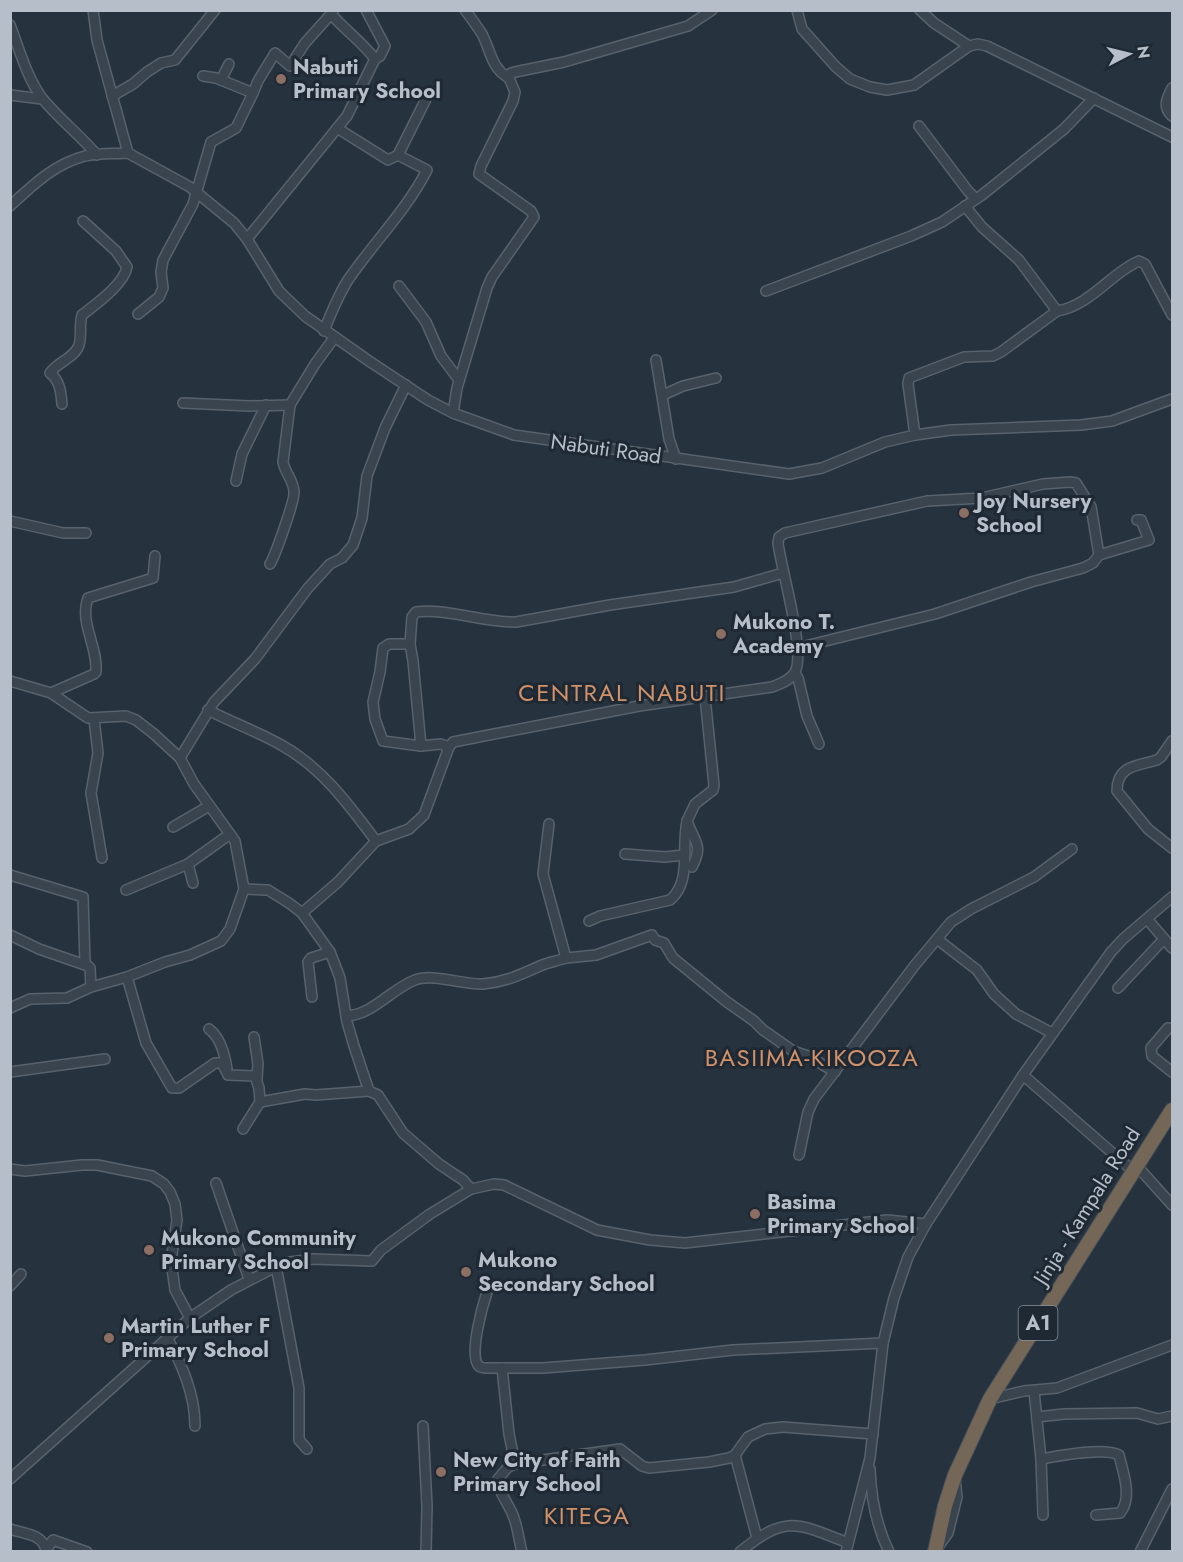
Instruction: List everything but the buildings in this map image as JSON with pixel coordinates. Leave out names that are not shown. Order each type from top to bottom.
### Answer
[{"type":"highway","name":"Jinja - Kampala Road","points":[[935,1551],[955,1475],[990,1399],[1173,1110]]},
{"type":"street","points":[[10,206],[43,176],[63,164],[85,157],[128,153],[97,40],[93,10]]},
{"type":"street","points":[[112,96],[161,63],[175,60],[215,10]]},
{"type":"street","points":[[247,239],[347,116],[375,59],[380,56],[385,46],[366,10]]},
{"type":"street","points":[[453,413],[459,380],[474,327],[492,277],[534,216],[531,211],[479,174],[513,101],[514,92],[509,78],[500,72],[494,63],[482,35],[465,10]]},
{"type":"street","points":[[509,78],[514,72],[564,62],[688,26],[712,10]]},
{"type":"street","points":[[797,10],[802,29],[836,67],[850,79],[870,87],[887,90],[914,85],[969,46],[978,44],[987,46],[1173,137]]},
{"type":"street","points":[[920,10],[934,23],[969,46]]},
{"type":"street","points":[[138,314],[159,297],[163,288],[161,272],[163,261],[193,204],[211,142],[236,128],[258,81],[275,53],[290,66],[332,12],[345,29],[364,45],[375,59]]},
{"type":"street","points":[[10,25],[34,86],[42,99],[83,138],[97,155]]},
{"type":"street","points":[[221,80],[229,64]]},
{"type":"street","points":[[203,76],[221,80],[254,93]]},
{"type":"street","points":[[1173,88],[1166,101],[1166,109],[1173,117]]},
{"type":"street","points":[[10,95],[42,99]]},
{"type":"street","points":[[765,291],[942,222],[976,199],[1064,129],[1094,98]]},
{"type":"street","points":[[337,128],[388,160],[398,155],[426,99]]},
{"type":"street","points":[[919,126],[976,199]]},
{"type":"street","name":"Nabuti Road","points":[[128,153],[196,192],[234,223],[247,239],[279,291],[304,316],[324,331],[428,400],[453,413],[514,435],[789,474],[822,468],[885,442],[915,435],[951,430],[1081,425],[1112,421],[1173,399]]},
{"type":"street","points":[[324,331],[348,280],[401,213],[427,170],[398,155]]},
{"type":"street","points":[[965,206],[982,227],[1019,260],[1057,311]]},
{"type":"street","points":[[62,404],[61,390],[55,377],[50,373],[55,366],[75,352],[79,345],[82,315],[122,279],[128,267],[116,251],[83,221]]},
{"type":"street","points":[[915,435],[909,378],[964,357],[993,356],[1001,352],[1057,311],[1069,308],[1101,289],[1139,261],[1145,264],[1173,315]]},
{"type":"street","points":[[399,286],[426,322],[441,356],[459,380]]},
{"type":"street","points":[[270,564],[295,493],[284,470],[283,462],[290,405],[334,338]]},
{"type":"street","points":[[656,360],[669,439],[676,459]]},
{"type":"street","points":[[663,395],[683,386],[716,378]]},
{"type":"street","points":[[180,758],[208,710],[232,681],[255,659],[308,588],[330,564],[342,558],[353,545],[362,518],[367,476],[385,428],[406,385]]},
{"type":"street","points":[[183,403],[290,405]]},
{"type":"street","points":[[236,481],[242,454],[266,405]]},
{"type":"street","points":[[302,913],[338,882],[376,842],[410,829],[424,814],[449,747],[453,742],[639,706],[772,687],[784,682],[795,673],[798,662],[778,543],[779,537],[785,533],[927,501],[982,498],[1043,484],[1070,482],[1076,483],[1091,507],[1100,555]]},
{"type":"street","points":[[797,648],[935,614],[1030,582],[1083,568],[1093,563],[1100,555],[1149,540],[1141,520],[1137,520]]},
{"type":"street","points":[[10,521],[63,532],[86,533]]},
{"type":"street","points":[[51,693],[96,672],[95,653],[86,617],[88,597],[153,578],[154,556]]},
{"type":"street","points":[[421,746],[410,644],[412,617],[416,612],[516,622],[610,605],[734,587],[783,573]]},
{"type":"street","points":[[410,644],[389,644],[383,648],[380,672],[373,696],[374,717],[383,741],[421,746],[441,744],[449,747]]},
{"type":"street","points":[[795,673],[807,716],[819,744]]},
{"type":"street","points":[[10,681],[51,693],[88,718],[131,717],[154,734],[180,758],[181,764],[235,841],[244,889],[230,929],[221,941],[190,955],[90,987],[67,998],[30,999],[12,1003]]},
{"type":"street","points":[[589,921],[600,916],[670,900],[679,892],[684,875],[684,836],[687,821],[695,804],[713,790],[714,785],[705,697]]},
{"type":"street","points":[[208,710],[282,745],[312,768],[345,799],[376,842]]},
{"type":"street","points":[[94,719],[98,753],[91,793],[102,858]]},
{"type":"street","points":[[1173,741],[1157,759],[1123,771],[1119,776],[1117,790],[1148,829],[1173,848]]},
{"type":"street","points":[[172,827],[209,806]]},
{"type":"street","points":[[687,821],[699,848],[698,856],[692,867]]},
{"type":"street","points":[[549,824],[543,874],[566,958]]},
{"type":"street","points":[[126,890],[188,864],[230,834]]},
{"type":"street","points":[[798,1155],[813,1099],[951,922],[970,909],[1034,877],[1072,849]]},
{"type":"street","points":[[625,854],[676,857],[684,855]]},
{"type":"street","points":[[188,864],[193,882]]},
{"type":"street","points":[[10,875],[83,897],[85,964]]},
{"type":"street","points":[[244,889],[268,891],[302,913],[330,952],[340,978],[346,1016],[369,1090]]},
{"type":"street","points":[[740,1551],[757,1538],[788,1525],[796,1525],[847,1547],[870,1458],[883,1343],[894,1298],[908,1257],[926,1224],[1023,1075],[1111,952],[1122,939],[1173,897]]},
{"type":"street","points":[[1147,919],[1173,948]]},
{"type":"street","points":[[10,935],[39,949],[85,964],[90,968],[90,987]]},
{"type":"street","points":[[346,1016],[353,1016],[382,1002],[414,980],[433,979],[474,984],[507,981],[540,966],[566,958],[596,955],[652,935],[655,940],[664,943],[673,958],[764,1030],[793,1051],[808,1056],[836,1072]]},
{"type":"street","points":[[937,939],[977,970],[994,994],[1016,1014],[1052,1034]]},
{"type":"street","points":[[1118,988],[1164,939]]},
{"type":"street","points":[[312,996],[308,962],[310,958],[330,952]]},
{"type":"street","points":[[127,977],[146,1043],[169,1086],[179,1088],[215,1063],[222,1063],[228,1075]]},
{"type":"street","points":[[1168,1028],[1151,1048],[1151,1052],[1152,1056],[1173,1072]]},
{"type":"street","points":[[208,1029],[216,1034],[225,1055],[228,1075]]},
{"type":"street","points":[[243,1129],[260,1102],[254,1037]]},
{"type":"street","points":[[10,1072],[105,1059]]},
{"type":"street","points":[[228,1075],[257,1079]]},
{"type":"street","points":[[1023,1075],[1135,1169],[1173,1205]]},
{"type":"street","points":[[260,1102],[305,1094],[369,1090],[378,1095],[409,1138],[439,1164],[463,1180],[471,1189]]},
{"type":"street","points":[[10,1169],[25,1171],[97,1165],[152,1176],[164,1184],[175,1204],[177,1220],[171,1261],[173,1280],[178,1298],[190,1318]]},
{"type":"street","points":[[216,1184],[249,1279]]},
{"type":"street","points":[[12,1474],[190,1318],[249,1279],[283,1263],[313,1259],[372,1261],[381,1250],[430,1214],[471,1189],[499,1184],[597,1230],[656,1241],[685,1243],[887,1220],[926,1224]]},
{"type":"street","points":[[276,1266],[298,1388],[299,1440],[307,1449]]},
{"type":"street","points":[[10,1286],[21,1274]]},
{"type":"street","points":[[488,1292],[478,1326],[475,1355],[476,1363],[480,1367],[543,1368],[732,1350],[883,1343]]},
{"type":"street","points":[[167,1337],[189,1385],[195,1410],[195,1426]]},
{"type":"street","points":[[990,1399],[1057,1388],[1173,1345]]},
{"type":"street","points":[[502,1368],[510,1442],[515,1464]]},
{"type":"street","points":[[1034,1391],[1041,1459],[1043,1515]]},
{"type":"street","points":[[1037,1417],[1064,1414],[1137,1413],[1158,1419],[1173,1416]]},
{"type":"street","points":[[423,1426],[427,1506],[426,1551]]},
{"type":"street","points":[[522,1551],[514,1518],[507,1501],[499,1492],[498,1479],[508,1467],[515,1464],[620,1449],[642,1466],[649,1468],[724,1460],[735,1455],[748,1437],[765,1429],[783,1427],[873,1434]]},
{"type":"street","points":[[1041,1459],[1096,1453],[1119,1455],[1126,1484],[1123,1509],[1120,1513],[1096,1515]]},
{"type":"street","points":[[735,1455],[757,1538]]},
{"type":"street","points":[[870,1458],[872,1503],[889,1551]]},
{"type":"street","points":[[1140,1551],[1173,1489]]},
{"type":"street","points":[[10,1529],[40,1539],[47,1550],[53,1540],[87,1551]]},
{"type":"place","name":"Nabuti Primary School","points":[[281,79]]},
{"type":"place","name":"Joy Nursery School","points":[[964,513]]},
{"type":"place","name":"Mukono T. Academy","points":[[721,634]]},
{"type":"place","name":"Basima Primary School","points":[[755,1214]]},
{"type":"place","name":"Mukono Community Primary School","points":[[149,1250]]},
{"type":"place","name":"Mukono Secondary School","points":[[466,1272]]},
{"type":"place","name":"Martin Luther F Primary School","points":[[109,1338]]},
{"type":"place","name":"New City of Faith Primary School","points":[[441,1472]]},
{"type":"district","name":"CENTRAL NABUTI","points":[[622,692]]},
{"type":"district","name":"BASIIMA-KIKOOZA","points":[[812,1057]]},
{"type":"district","name":"KITEGA","points":[[587,1515]]}]
